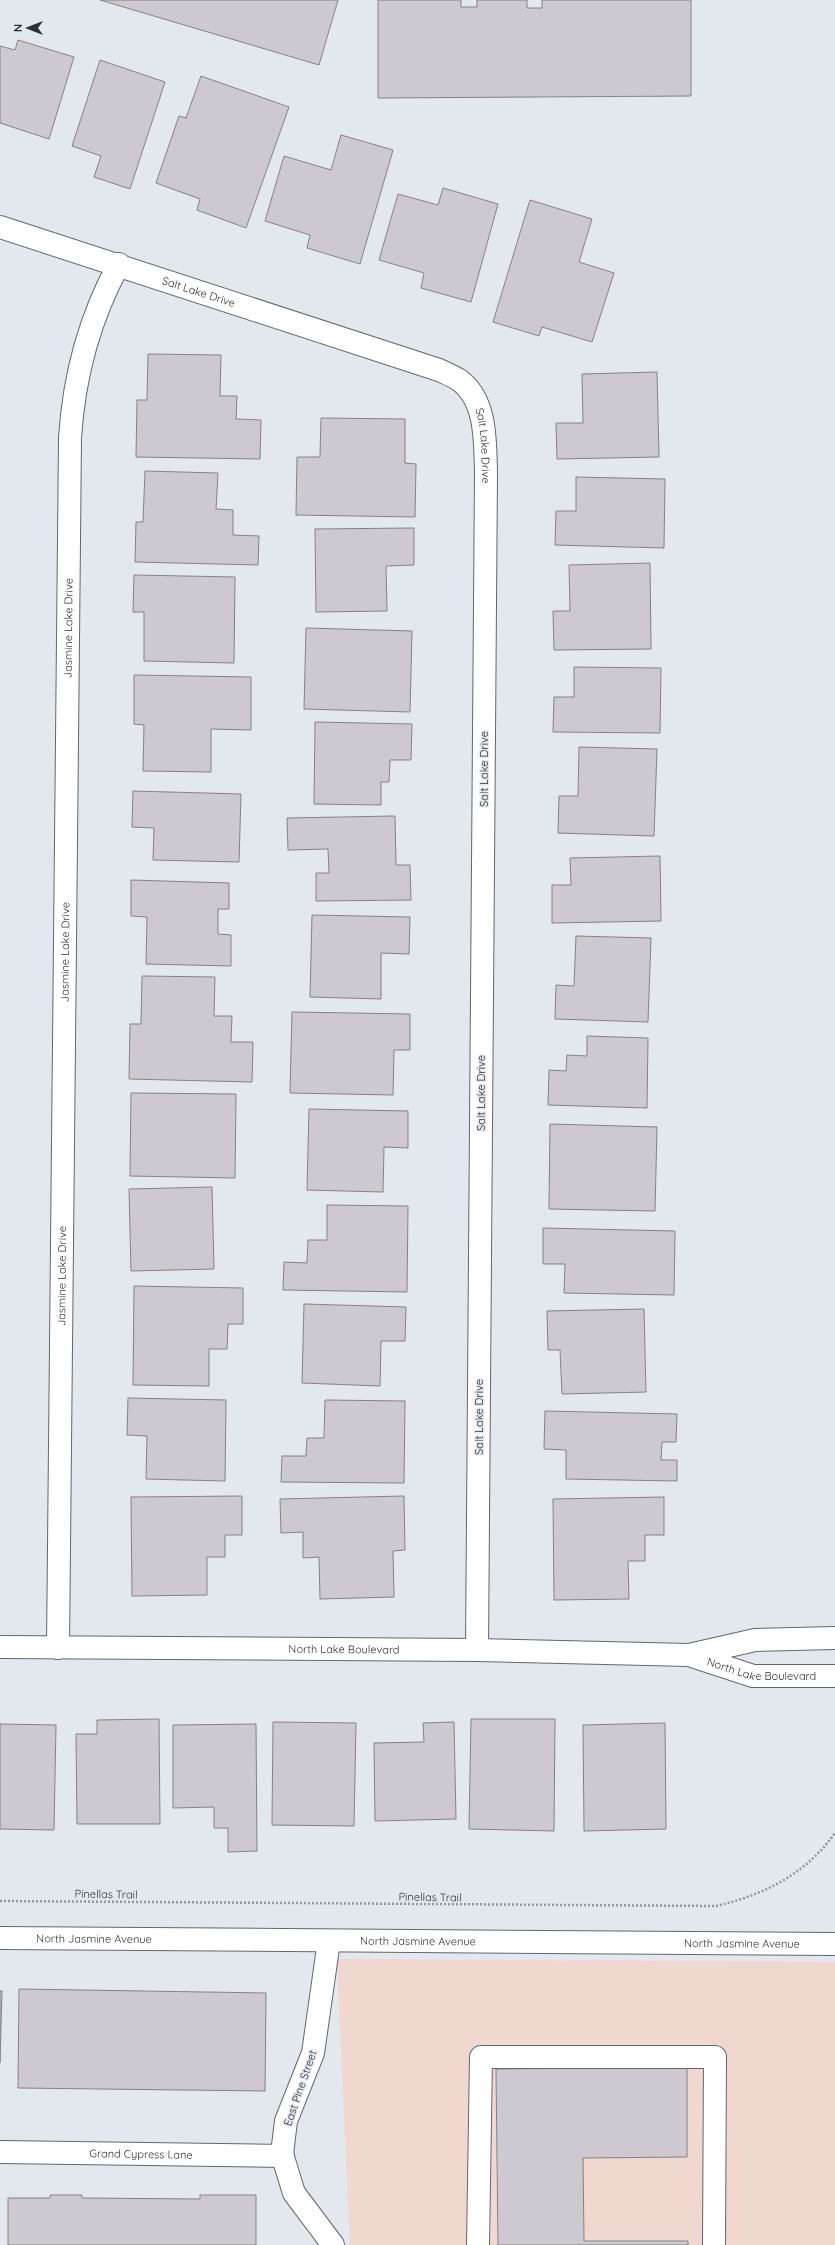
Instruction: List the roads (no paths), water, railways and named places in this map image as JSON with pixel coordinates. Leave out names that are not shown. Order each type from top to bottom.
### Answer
[{"type":"street","name":"Salt Lake Drive","points":[[0,227],[119,264],[439,370],[459,380],[471,393],[479,409],[485,438],[486,481],[477,1650]]},
{"type":"street","name":"Jasmine Lake Drive","points":[[58,1648],[70,438],[72,403],[88,331],[102,296],[119,264]]},
{"type":"street","name":"North Lake Boulevard","points":[[0,1647],[477,1650],[689,1655],[755,1640],[835,1638]]},
{"type":"street","name":"North Lake Boulevard","points":[[689,1655],[753,1676],[835,1676]]},
{"type":"street","name":"North Jasmine Avenue","points":[[0,1938],[835,1944]]},
{"type":"street","name":"East Pine Street","points":[[329,1941],[313,2053],[286,2120],[283,2156],[294,2193],[333,2245]]},
{"type":"street","points":[[478,2245],[481,2056],[715,2057],[714,2245]]},
{"type":"street","name":"Grand Cypress Lane","points":[[0,2152],[283,2156]]}]
